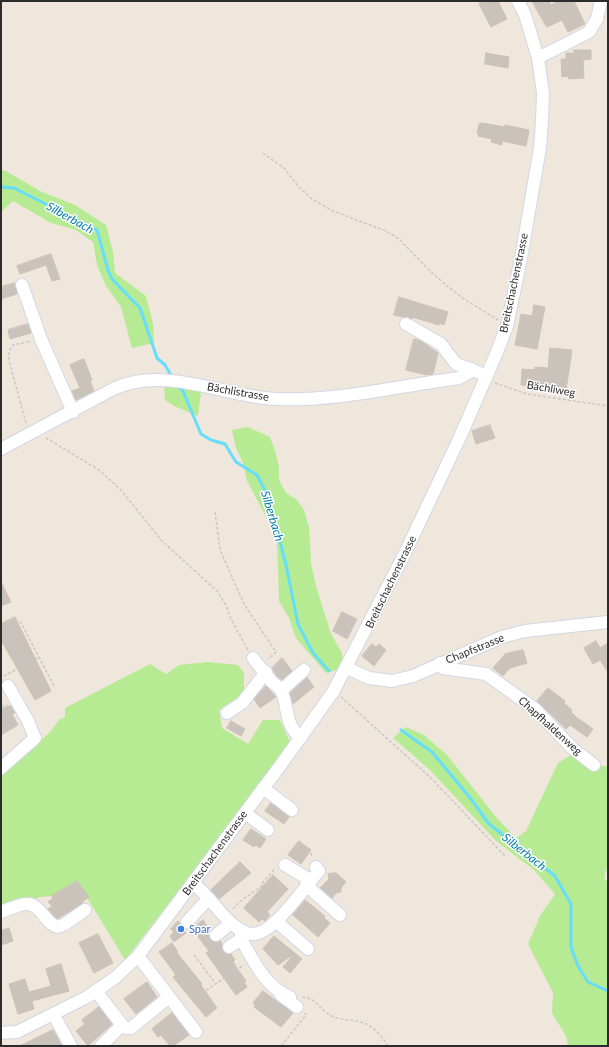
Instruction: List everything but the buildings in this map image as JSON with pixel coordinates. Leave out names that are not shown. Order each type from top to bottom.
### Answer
[{"type":"street","name":"Breitschachenstrasse","points":[[1,1033],[17,1032],[96,991],[116,977],[138,956],[301,738],[333,692],[347,668],[405,553],[490,379],[506,326],[521,258],[540,148],[543,93],[538,58],[525,15],[518,1]]},
{"type":"street","points":[[538,58],[589,32],[597,19],[601,1]]},
{"type":"street","points":[[22,285],[41,339],[73,412]]},
{"type":"street","points":[[406,324],[441,344],[456,364],[490,379]]},
{"type":"street","name":"Bächlistrasse","points":[[1,449],[73,412],[115,388],[146,379],[166,380],[275,399],[325,397],[362,393],[459,378],[472,370]]},
{"type":"street","name":"Chapfstrasse","points":[[347,668],[369,678],[392,681],[413,676],[502,637],[525,631],[608,622]]},
{"type":"street","name":"Chapfhaldenweg","points":[[440,663],[442,668],[486,674],[535,709],[572,748],[594,765]]},
{"type":"street","points":[[259,665],[271,681],[282,690],[286,714],[296,734],[301,738]]},
{"type":"street","points":[[227,713],[242,703],[251,689],[259,665]]},
{"type":"street","points":[[282,690],[304,670]]},
{"type":"street","points":[[1,768],[31,744],[35,738],[35,734],[8,686]]},
{"type":"street","points":[[263,788],[292,810]]},
{"type":"street","points":[[245,813],[268,830]]},
{"type":"street","points":[[285,865],[313,876],[340,914]]},
{"type":"street","points":[[229,947],[241,935],[261,932],[276,921],[313,876]]},
{"type":"street","points":[[193,884],[208,899],[231,915],[241,935],[248,967],[297,1007]]},
{"type":"street","points":[[187,922],[208,899]]},
{"type":"street","points":[[1,912],[26,903],[32,904],[49,922],[58,926],[65,924],[85,910]]},
{"type":"street","points":[[216,935],[231,915]]},
{"type":"street","points":[[276,921],[308,949]]},
{"type":"street","points":[[138,956],[196,1032]]},
{"type":"street","points":[[96,991],[122,1025],[126,1028],[131,1028],[169,997]]},
{"type":"street","points":[[277,991],[290,997]]},
{"type":"street","points":[[53,1014],[71,1046]]},
{"type":"street","points":[[101,1046],[122,1025]]},
{"type":"path","points":[[263,153],[284,168],[299,187],[312,199],[333,211],[386,231],[399,239],[447,286],[464,299],[506,326]]},
{"type":"path","points":[[41,339],[20,342],[13,345],[9,351],[9,361],[33,433],[74,453],[99,470],[122,490],[162,541],[217,591],[259,665],[276,652],[244,604],[220,550],[215,512]]},
{"type":"path","name":"Bächliweg","points":[[490,379],[527,394],[608,406]]},
{"type":"path","points":[[20,621],[54,688]]},
{"type":"path","points":[[8,686],[4,676],[39,657]]},
{"type":"path","points":[[333,692],[346,700],[431,778],[506,857]]},
{"type":"path","points":[[231,915],[263,885],[263,882],[275,869],[280,871],[285,865]]},
{"type":"path","points":[[194,955],[215,983]]},
{"type":"path","points":[[202,993],[215,983],[248,967]]},
{"type":"path","points":[[290,997],[310,997],[329,1015],[344,1020],[361,1022],[372,1027],[388,1046]]},
{"type":"path","points":[[281,1046],[306,1015],[297,1007]]},
{"type":"green space","points":[[1,170],[6,171],[40,191],[75,205],[106,225],[113,252],[115,273],[146,296],[153,324],[154,343],[132,348],[121,307],[106,286],[97,265],[93,242],[76,230],[51,223],[13,201],[1,212]]},
{"type":"green space","points":[[164,385],[201,392],[198,416],[174,406],[165,400]]},
{"type":"green space","points":[[248,427],[270,437],[279,467],[279,480],[286,493],[296,499],[304,510],[309,527],[311,563],[316,586],[331,634],[342,653],[344,668],[326,673],[296,638],[289,618],[279,601],[277,537],[247,481],[243,463],[236,448],[232,430]]},
{"type":"green space","points":[[208,662],[238,665],[244,673],[244,693],[219,710],[222,728],[248,744],[263,720],[280,720],[291,745],[125,960],[77,881],[52,896],[40,897],[1,910],[1,777],[50,732],[59,720],[65,717],[65,708],[150,664],[166,674],[179,665]]},
{"type":"green space","points":[[406,727],[424,735],[447,755],[496,817],[516,838],[526,831],[558,763],[569,756],[581,753],[602,766],[608,766],[608,865],[604,878],[608,883],[608,1046],[568,1046],[566,1036],[552,1013],[553,993],[528,944],[540,916],[555,894],[534,870],[496,841],[429,769],[393,738]]},
{"type":"waterway","name":"Silberbach","points":[[1,187],[14,188],[97,230],[112,279],[140,308],[157,358],[165,365],[172,377]]},
{"type":"waterway","name":"Silberbach","points":[[177,386],[183,391],[201,434],[211,440],[225,444],[236,462],[257,475],[268,496],[286,565],[298,624],[313,653],[329,671]]},
{"type":"waterway","name":"Silberbach","points":[[401,730],[432,752],[471,799],[489,824],[555,876],[571,904],[571,947],[578,966],[588,982],[608,991]]},
{"type":"place","name":"Spar","points":[[181,929]]}]
